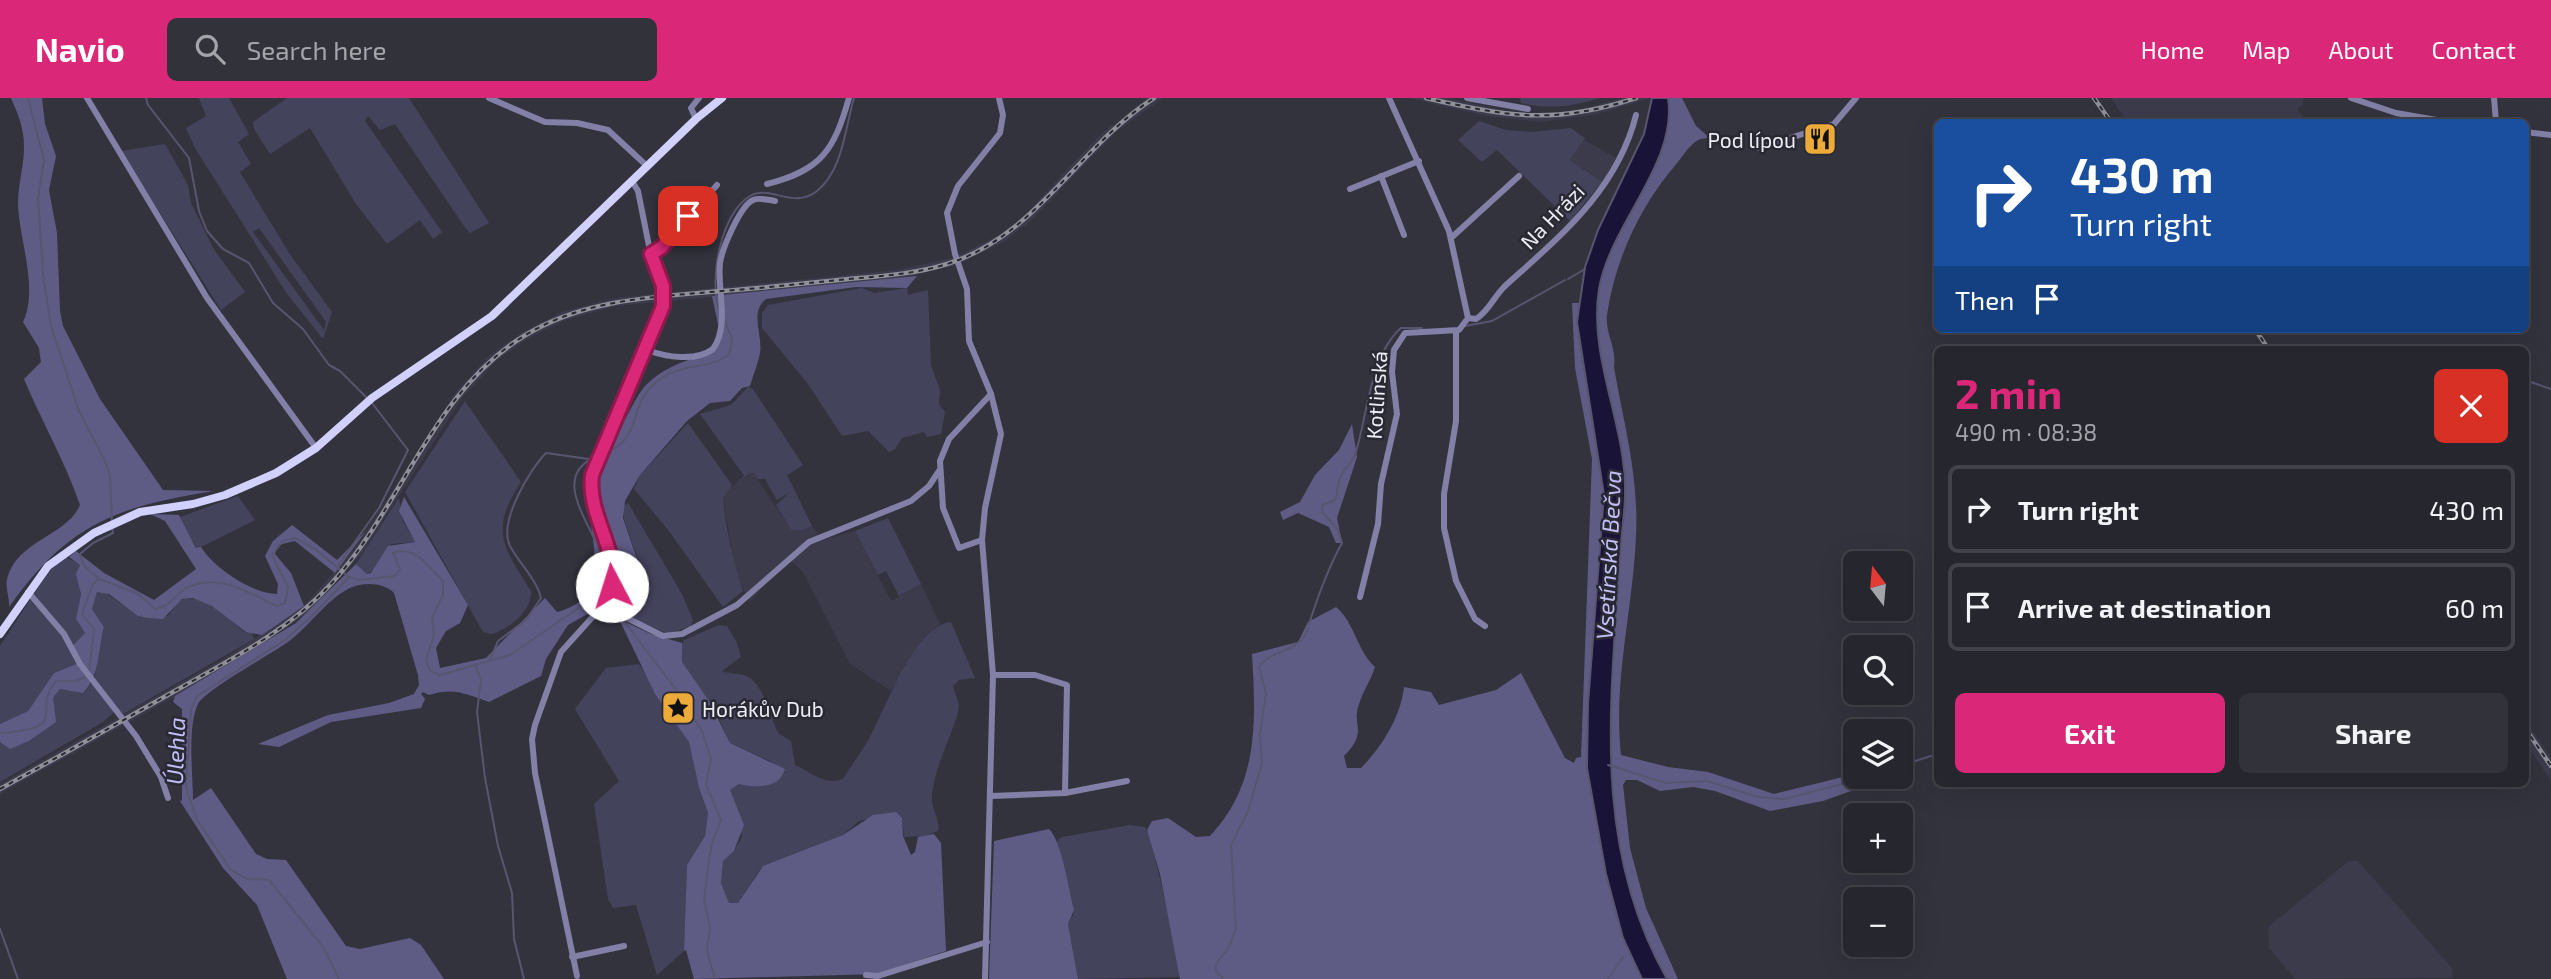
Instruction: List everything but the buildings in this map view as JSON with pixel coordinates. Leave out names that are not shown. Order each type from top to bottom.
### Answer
[{"type":"main road","points":[[0,634],[28,592],[61,554],[120,519],[148,509],[213,500],[276,473],[316,448],[372,398],[492,316],[696,119],[722,98]]},
{"type":"street","points":[[86,98],[207,298],[316,448]]},
{"type":"street","points":[[489,98],[545,122],[577,123],[608,130],[647,166]]},
{"type":"street","points":[[696,119],[691,108],[699,98]]},
{"type":"street","points":[[767,184],[803,173],[827,152],[836,137],[849,98]]},
{"type":"street","points":[[1389,98],[1451,238],[1465,323]]},
{"type":"street","points":[[1467,98],[1497,106],[1528,109]]},
{"type":"street","points":[[1759,148],[1833,124],[1842,119],[1856,98]]},
{"type":"street","points":[[2351,98],[2396,113],[2431,119]]},
{"type":"street","points":[[2494,98],[2496,119]]},
{"type":"street","points":[[985,979],[993,675],[982,540],[985,508],[1000,435],[991,394],[969,341],[967,289],[947,213],[958,186],[1000,133],[1003,115],[1001,100]]},
{"type":"street","name":"Na Hrázi","points":[[1465,323],[1481,316],[1499,293],[1586,211],[1622,153],[1636,115]]},
{"type":"street","points":[[2529,132],[2551,135]]},
{"type":"street","points":[[1350,189],[1419,161]]},
{"type":"street","points":[[1381,176],[1404,235]]},
{"type":"street","points":[[1451,238],[1519,176]]},
{"type":"street","points":[[577,976],[535,773],[532,739],[561,652],[603,606],[610,593],[614,568],[593,505],[591,484],[594,467],[647,350],[664,300],[662,282],[651,254],[638,191],[632,181]]},
{"type":"street","points":[[651,254],[662,247],[717,185]]},
{"type":"street","points":[[647,350],[667,355],[696,356],[713,349],[722,323],[720,266],[724,248],[749,203],[759,199],[775,201]]},
{"type":"street","name":"Kotlinská","points":[[1360,597],[1378,524],[1381,484],[1397,414],[1392,373],[1394,350],[1405,333],[1455,331],[1465,323]]},
{"type":"street","points":[[1455,331],[1456,421],[1443,509],[1448,553],[1462,594],[1475,619],[1485,626]]},
{"type":"street","points":[[603,606],[663,636],[682,634],[737,604],[809,542],[911,501],[929,486],[939,471],[949,439],[991,394]]},
{"type":"street","points":[[939,471],[943,508],[958,548],[982,540]]},
{"type":"street","points":[[28,592],[64,634],[86,672],[141,743],[168,798]]},
{"type":"street","points":[[993,675],[1035,675],[1067,685],[1065,793]]},
{"type":"street","points":[[991,796],[1065,793],[1127,781]]},
{"type":"street","points":[[866,975],[878,976],[986,942]]},
{"type":"street","points":[[572,957],[624,946]]},
{"type":"shaded area","points":[[11,98],[42,98],[45,124],[56,156],[49,190],[57,233],[60,311],[63,326],[100,399],[163,490],[214,491],[149,504],[97,524],[74,538],[53,556],[9,607],[7,579],[12,566],[31,547],[65,524],[80,505],[24,379],[41,362],[39,348],[23,322],[29,295],[18,204],[24,143],[21,124]]},
{"type":"shaded area","points":[[199,98],[229,98],[249,134],[238,142],[251,164],[240,172],[289,253],[332,312],[323,339],[287,294],[195,148],[186,128],[206,116]],"holes":[[[259,228],[326,322],[324,330],[253,232]]]},
{"type":"shaded area","points":[[287,98],[409,98],[489,223],[470,233],[395,124],[380,130],[368,116],[365,121],[442,232],[433,239],[420,220],[387,244],[356,204],[310,128],[270,154],[254,129],[253,122]]},
{"type":"shaded area","points":[[1147,98],[1163,98],[1117,131],[1028,223],[1003,242],[959,264],[898,279],[616,306],[565,320],[525,340],[496,361],[462,398],[363,552],[309,612],[229,666],[0,794],[0,784],[225,658],[304,606],[356,547],[455,393],[490,355],[521,333],[562,312],[615,298],[897,270],[956,257],[999,235],[1023,217],[1098,137]]},
{"type":"shaded area","points":[[1409,98],[1446,98],[1506,111],[1541,114],[1578,110],[1623,98],[1650,98],[1597,114],[1541,122],[1487,116]]},
{"type":"shaded area","points":[[1520,98],[1600,98],[1551,107],[1521,103]]},
{"type":"shaded area","points":[[1668,98],[1682,98],[1696,126],[1711,139],[1700,139],[1688,149],[1641,214],[1616,273],[1607,315],[1633,471],[1636,514],[1634,563],[1621,672],[1621,755],[1668,767],[1708,772],[1774,794],[1843,777],[1843,789],[1856,789],[1823,801],[1770,811],[1715,791],[1693,787],[1660,791],[1637,780],[1626,780],[1623,785],[1630,848],[1646,908],[1678,979],[1667,979],[1643,930],[1626,879],[1616,827],[1611,718],[1625,492],[1620,441],[1603,365],[1597,314],[1599,289],[1606,265],[1663,147],[1668,122]]},
{"type":"shaded area","points":[[2111,98],[2303,98],[2303,105],[2297,109],[2305,119],[2125,119]]},
{"type":"shaded area","points":[[1479,121],[1506,130],[1531,132],[1571,128],[1585,138],[1570,160],[1602,182],[1570,221],[1497,150],[1482,162],[1458,140]]},
{"type":"shaded area","points":[[1584,140],[1616,158],[1602,182],[1570,160]]},
{"type":"shaded area","points":[[165,144],[188,185],[191,203],[213,248],[245,292],[221,310],[121,151]]},
{"type":"shaded area","points":[[917,276],[907,288],[856,287],[766,299],[758,311],[760,353],[750,386],[742,388],[730,401],[710,403],[687,421],[640,475],[625,501],[623,518],[640,568],[626,615],[600,607],[568,625],[546,659],[541,676],[489,702],[460,692],[429,695],[423,692],[421,694],[425,699],[421,708],[331,722],[279,747],[258,744],[328,715],[389,703],[414,694],[419,685],[418,675],[394,593],[379,585],[367,584],[341,593],[293,638],[203,698],[198,704],[193,725],[193,800],[211,788],[256,854],[267,859],[286,860],[346,946],[360,949],[410,938],[421,945],[444,979],[287,979],[257,905],[223,868],[180,801],[182,709],[173,702],[175,696],[296,623],[356,564],[367,574],[371,573],[388,546],[415,542],[399,511],[404,497],[468,605],[460,623],[446,631],[436,648],[440,668],[486,658],[545,598],[557,612],[575,605],[586,595],[595,568],[589,505],[595,503],[600,479],[614,442],[646,385],[675,365],[708,354],[720,334],[712,296]]},
{"type":"shaded area","points":[[862,288],[874,293],[907,288],[908,295],[928,290],[931,365],[940,390],[939,404],[945,412],[941,434],[927,437],[924,432],[902,438],[895,449],[889,452],[868,431],[842,436],[808,384],[762,328],[762,313],[768,305]]},
{"type":"shaded area","points":[[1572,303],[1579,303],[1578,334],[1604,495],[1588,704],[1587,768],[1606,874],[1623,938],[1642,979],[1180,979],[1160,874],[1147,830],[1152,821],[1168,818],[1196,837],[1210,836],[1226,816],[1238,795],[1251,751],[1254,704],[1252,654],[1298,642],[1308,622],[1336,607],[1375,667],[1359,704],[1356,740],[1344,756],[1347,768],[1361,768],[1376,751],[1395,720],[1404,687],[1431,692],[1439,705],[1496,690],[1521,673],[1565,758],[1574,763],[1576,758],[1581,757],[1592,459],[1575,368]]},
{"type":"shaded area","points":[[748,387],[753,389],[803,465],[787,475],[812,526],[803,530],[791,530],[776,505],[790,492],[777,500],[765,479],[758,479],[753,472],[745,477],[700,414],[731,405]]},
{"type":"shaded area","points":[[465,401],[521,482],[505,513],[504,538],[513,562],[531,591],[531,598],[519,618],[492,634],[483,632],[405,492]]},
{"type":"shaded area","points":[[688,423],[732,485],[723,498],[730,545],[743,591],[723,607],[669,531],[634,489],[640,475]]},
{"type":"shaded area","points":[[1352,424],[1357,457],[1337,518],[1342,543],[1336,543],[1329,527],[1298,513],[1283,520],[1280,512],[1300,502],[1315,475],[1339,450]]},
{"type":"shaded area","points":[[750,472],[753,472],[791,530],[803,530],[812,526],[822,540],[855,531],[891,601],[921,584],[940,624],[926,635],[891,691],[850,664],[803,572],[790,560],[749,602],[735,569],[723,498],[744,475],[749,477]]},
{"type":"shaded area","points":[[238,496],[255,520],[197,549],[180,517]]},
{"type":"shaded area","points":[[399,498],[402,519],[415,542],[391,544],[377,568],[367,574],[356,564]]},
{"type":"shaded area","points":[[628,503],[682,594],[693,620],[691,626],[668,634],[626,615],[641,569],[624,519],[623,506]]},
{"type":"shaded area","points":[[150,514],[179,515],[196,548],[201,547],[224,571],[256,589],[277,594],[278,584],[265,556],[273,541],[292,525],[337,560],[366,531],[335,573],[295,541],[278,545],[275,554],[291,573],[304,606],[262,635],[246,632],[212,606],[193,598],[182,599],[163,619],[138,616],[109,594],[97,592],[92,609],[104,627],[93,679],[83,693],[60,689],[53,698],[56,722],[29,741],[10,749],[0,742],[0,724],[28,711],[54,673],[76,664],[72,646],[85,633],[76,619],[81,594],[76,574],[80,565],[69,557],[76,551],[104,573],[154,600],[196,569],[165,521]]},
{"type":"shaded area","points":[[888,518],[921,584],[899,596],[886,571],[878,575],[855,531]]},
{"type":"shaded area","points":[[65,557],[81,565],[77,572],[81,594],[76,619],[85,633],[72,646],[33,595],[50,570]]},
{"type":"shaded area","points":[[103,591],[141,617],[168,616],[179,601],[197,599],[214,608],[245,632],[251,631],[254,639],[123,714],[94,679],[104,627],[92,609],[97,592]]},
{"type":"shaded area","points":[[30,600],[65,638],[76,664],[54,673],[28,711],[0,724],[0,646]]},
{"type":"shaded area","points":[[619,619],[651,634],[682,643],[682,662],[709,701],[730,743],[785,769],[782,776],[772,784],[739,784],[730,790],[744,825],[734,851],[723,861],[721,883],[729,903],[738,903],[763,866],[843,835],[873,815],[896,812],[902,818],[903,836],[911,855],[915,852],[918,837],[934,834],[941,843],[946,951],[878,974],[694,979],[686,950],[684,951],[687,865],[705,836],[708,813],[699,788],[689,742],[655,694]]},
{"type":"shaded area","points":[[951,622],[975,678],[959,680],[953,686],[959,705],[958,713],[939,763],[932,794],[938,831],[925,836],[904,837],[902,818],[896,812],[859,821],[843,835],[760,869],[738,903],[729,903],[721,883],[723,860],[734,851],[742,837],[730,790],[739,784],[757,785],[770,782],[785,772],[770,761],[730,743],[713,708],[684,665],[681,649],[684,640],[719,625],[727,626],[737,643],[741,657],[722,671],[744,675],[757,685],[766,700],[778,733],[791,741],[795,765],[818,777],[836,781],[843,779],[866,745],[894,686],[915,651],[938,626]]},
{"type":"shaded area","points":[[639,664],[689,741],[699,788],[708,813],[705,836],[687,865],[684,951],[657,975],[636,905],[613,908],[608,899],[594,804],[619,781],[575,709],[606,668]]},
{"type":"shaded area","points":[[92,682],[116,710],[103,722],[0,782],[0,742],[11,748],[29,741],[53,723],[53,698],[60,689],[85,692]]},
{"type":"shaded area","points":[[2529,726],[2551,758],[2551,781],[2529,748]]},
{"type":"shaded area","points":[[1130,825],[1145,827],[1150,837],[1174,938],[1180,977],[1078,979],[1068,924],[1074,913],[1057,841],[1062,837]]},
{"type":"shaded area","points":[[1049,829],[1058,844],[1074,910],[1068,924],[1078,979],[989,979],[994,841]]},
{"type":"shaded area","points":[[2349,861],[2358,861],[2452,968],[2453,978],[2295,979],[2269,948],[2268,927]]},
{"type":"water","name":"Vsetínská Bečva","points":[[1652,98],[1668,98],[1668,122],[1663,146],[1606,265],[1599,289],[1597,314],[1603,365],[1620,441],[1625,492],[1611,718],[1616,825],[1626,877],[1643,929],[1667,979],[1642,979],[1623,938],[1606,874],[1587,768],[1588,704],[1604,495],[1577,322],[1585,267],[1598,230],[1644,134]]},
{"type":"waterway","points":[[28,98],[44,160],[38,198],[43,274],[51,326],[79,411],[110,476],[112,523]]},
{"type":"waterway","points":[[146,98],[148,105],[189,158],[199,211],[207,231],[223,249],[249,263],[273,303],[303,329],[329,365],[340,371],[368,399]]},
{"type":"waterway","points":[[719,309],[716,296],[717,264],[720,247],[732,216],[740,204],[758,193],[799,198],[817,191],[826,182],[838,160],[854,98]]},
{"type":"waterway","points":[[1568,279],[1585,269]]},
{"type":"waterway","points":[[1465,326],[1492,321],[1565,280]]},
{"type":"waterway","points":[[603,454],[616,448],[624,440],[630,432],[644,396],[661,379],[681,369],[710,363],[729,355],[732,340],[725,320]]},
{"type":"waterway","points":[[1309,624],[1342,543],[1338,530],[1322,512],[1322,505],[1336,498],[1341,475],[1355,455],[1382,354],[1401,328],[1422,328]]},
{"type":"waterway","points":[[2529,381],[2551,389]]},
{"type":"waterway","points":[[337,567],[379,508],[408,450],[372,403]]},
{"type":"waterway","points":[[490,660],[498,641],[526,620],[541,598],[536,585],[510,546],[507,536],[517,496],[546,453],[589,459]]},
{"type":"waterway","points":[[89,673],[94,629],[82,614],[93,584],[99,579],[137,593],[155,609],[166,605],[185,589],[209,582],[244,590],[277,606],[285,603],[288,587],[272,555],[283,541],[295,538],[315,549],[349,577],[359,580],[395,576],[400,569],[393,553],[401,551],[415,555],[427,564],[443,581],[443,595],[432,618],[434,635],[426,661],[430,671],[440,675],[510,655],[580,607],[592,590],[602,557],[583,516],[574,488],[576,475],[583,465],[598,456]]},
{"type":"waterway","points":[[98,578],[84,566],[80,554],[93,543],[113,533],[112,528]]},
{"type":"waterway","points":[[616,576],[615,605],[619,612]]},
{"type":"waterway","name":"Úlehla","points":[[339,979],[324,948],[269,880],[247,879],[231,870],[197,820],[186,787],[191,709],[197,696],[285,640],[349,577]]},
{"type":"waterway","points":[[621,617],[674,687],[702,731],[711,759],[706,785],[721,820],[711,846],[704,899],[710,928],[707,951],[715,979]]},
{"type":"waterway","points":[[1223,979],[1216,971],[1216,964],[1229,947],[1236,929],[1231,845],[1248,811],[1262,763],[1260,734],[1266,693],[1259,666],[1271,656],[1299,642],[1308,629]]},
{"type":"waterway","points":[[475,664],[481,680],[477,712],[485,778],[498,846],[512,893],[514,939],[524,979]]},
{"type":"waterway","points":[[0,733],[22,731],[43,723],[49,692],[56,681],[77,681],[85,677]]},
{"type":"waterway","points":[[1913,762],[1934,755]]},
{"type":"waterway","points":[[1608,765],[1666,783],[1707,781],[1758,797],[1785,799],[1843,784]]},
{"type":"waterway","points":[[0,929],[18,979]]},
{"type":"waterway","points":[[1608,979],[1623,957]]},
{"type":"railway","points":[[0,789],[236,657],[313,602],[355,555],[419,453],[465,388],[492,360],[524,336],[570,314],[620,302],[886,276],[947,264],[979,251],[1007,233],[1032,212],[1127,118],[1154,98]]},
{"type":"railway","points":[[1426,98],[1482,110],[1531,115],[1580,112],[1636,98]]},
{"type":"railway","points":[[2094,98],[2109,119]]},
{"type":"railway","points":[[2258,333],[2266,346]]},
{"type":"railway","points":[[2529,734],[2551,766]]},
{"type":"place","name":"Pod lípou","points":[[1820,139]]},
{"type":"place","name":"Horákův Dub","points":[[678,708]]},
{"type":"route","points":[[612,586],[613,562],[593,505],[592,475],[663,306],[663,286],[651,254],[662,247],[688,216]]}]
